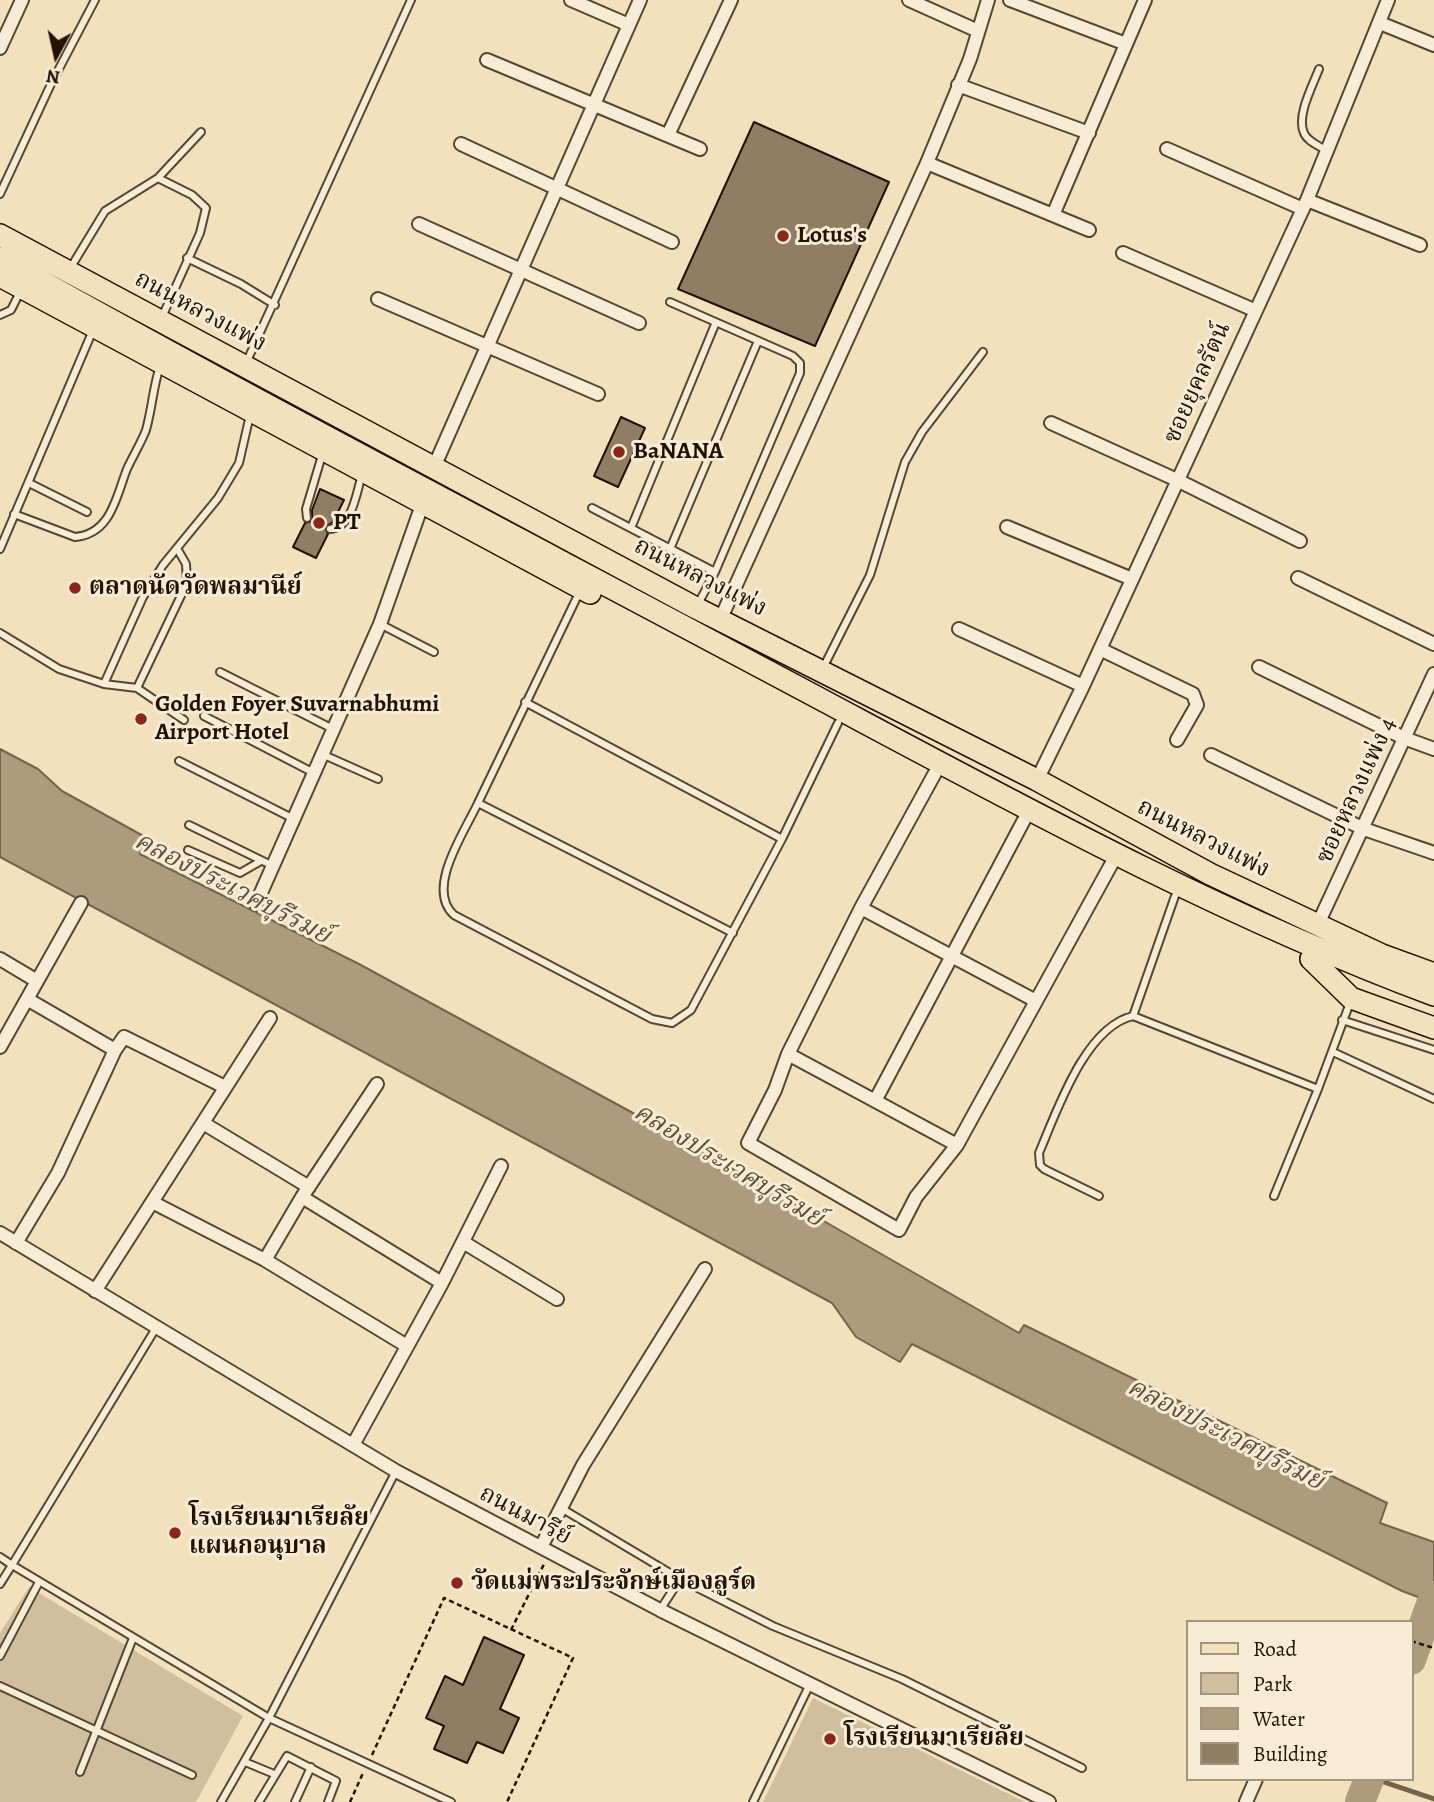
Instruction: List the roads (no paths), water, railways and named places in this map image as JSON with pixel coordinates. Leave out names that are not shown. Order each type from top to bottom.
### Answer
[{"type":"main road","name":"ถนนหลวงแพ่ง","points":[[0,235],[696,607],[1037,780],[1210,874],[1382,955],[1434,974]]},
{"type":"main road","points":[[0,258],[163,350],[1115,855],[1374,972],[1434,995]]},
{"type":"main road","points":[[0,276],[422,505],[1175,896],[1311,959],[1434,1005]]},
{"type":"main road","points":[[89,283],[152,331],[515,526],[804,670],[1271,915],[1434,986]]},
{"type":"main road","points":[[1319,926],[1362,934],[1434,960]]},
{"type":"main road","points":[[1311,959],[1351,998],[1434,1028]]},
{"type":"street","points":[[0,48],[22,0]]},
{"type":"street","points":[[571,0],[629,25]]},
{"type":"street","points":[[434,467],[639,0]]},
{"type":"street","points":[[668,135],[731,0]]},
{"type":"street","points":[[909,0],[978,31]]},
{"type":"street","points":[[721,618],[928,163],[988,0]]},
{"type":"street","points":[[1010,0],[1126,44]]},
{"type":"street","points":[[1053,215],[1145,0]]},
{"type":"street","name":"ซอยยุคลรัตน์","points":[[1037,780],[1305,205],[1325,150],[1388,0]]},
{"type":"street","points":[[1380,23],[1434,45]]},
{"type":"street","points":[[487,60],[700,149]]},
{"type":"street","points":[[958,85],[1088,132]]},
{"type":"street","points":[[461,144],[672,242]]},
{"type":"street","points":[[1167,149],[1305,205],[1420,245]]},
{"type":"street","points":[[928,163],[1089,230]]},
{"type":"street","points":[[419,224],[639,323]]},
{"type":"street","points":[[1123,253],[1254,310]]},
{"type":"street","points":[[378,299],[598,394]]},
{"type":"street","points":[[1051,423],[1177,480],[1300,541]]},
{"type":"street","points":[[256,904],[267,863],[294,819],[380,624],[422,505]]},
{"type":"street","points":[[1007,527],[1132,579]]},
{"type":"street","points":[[1298,578],[1434,644]]},
{"type":"street","points":[[959,629],[1083,686]]},
{"type":"street","points":[[1100,649],[1193,694],[1197,705],[1177,740]]},
{"type":"street","points":[[1259,667],[1404,738],[1434,749]]},
{"type":"street","name":"ซอยหลวงแพ่ง 4","points":[[1319,926],[1433,676]]},
{"type":"street","points":[[1211,755],[1364,828],[1434,853]]},
{"type":"street","points":[[935,772],[861,908],[788,1054],[775,1090],[748,1143],[899,1230],[916,1197],[957,1145],[1112,863]]},
{"type":"street","points":[[876,1101],[1025,818]]},
{"type":"street","points":[[0,1048],[82,903]]},
{"type":"street","points":[[861,908],[1036,1001]]},
{"type":"street","points":[[0,959],[37,981]]},
{"type":"street","points":[[27,999],[116,1049]]},
{"type":"street","points":[[95,1291],[270,1018]]},
{"type":"street","points":[[16,1243],[58,1172],[124,1037],[130,1037],[225,1087]]},
{"type":"street","points":[[788,1054],[957,1145]]},
{"type":"street","points":[[265,1260],[305,1192],[377,1084]]},
{"type":"street","points":[[203,1123],[442,1283]]},
{"type":"street","points":[[353,1445],[442,1283],[501,1166]]},
{"type":"street","points":[[152,1202],[265,1260],[407,1346]]},
{"type":"street","name":"ถนนมารีย์","points":[[0,1233],[396,1471],[660,1610],[1049,1802]]},
{"type":"street","points":[[463,1242],[557,1299]]},
{"type":"street","points":[[545,1550],[561,1508],[583,1465],[705,1269]]},
{"type":"street","points":[[1246,1802],[1255,1781]]},
{"type":"lane","points":[[0,194],[45,95],[95,0]]},
{"type":"lane","points":[[244,367],[275,305],[411,0]]},
{"type":"lane","points":[[1319,69],[1302,121],[1303,132],[1309,140],[1325,150]]},
{"type":"lane","points":[[69,272],[105,211],[158,178],[201,132]]},
{"type":"lane","points":[[158,178],[192,195],[206,208],[200,233],[160,320]]},
{"type":"lane","points":[[187,258],[242,284],[275,305]]},
{"type":"lane","points":[[0,315],[11,310],[22,288]]},
{"type":"lane","points":[[670,302],[793,356],[800,363],[800,373],[715,572],[696,607]]},
{"type":"lane","points":[[631,528],[716,322]]},
{"type":"lane","points":[[0,549],[94,329]]},
{"type":"lane","points":[[670,549],[758,341]]},
{"type":"lane","points":[[822,669],[870,575],[905,462],[922,432],[983,352]]},
{"type":"lane","points":[[14,514],[75,537],[85,536],[103,525],[112,512],[146,430],[152,390],[160,365]]},
{"type":"lane","points":[[104,684],[143,597],[163,565],[218,498],[239,463],[251,413]]},
{"type":"lane","points":[[307,518],[306,509],[323,452]]},
{"type":"lane","points":[[330,529],[337,528],[346,521],[363,473]]},
{"type":"lane","points":[[29,483],[87,512]]},
{"type":"lane","points":[[592,508],[715,572]]},
{"type":"lane","points":[[137,688],[187,583],[186,564],[178,550]]},
{"type":"lane","points":[[581,588],[525,702],[441,886],[445,908],[454,915],[652,1019],[672,1023],[691,1010],[782,839],[838,723]]},
{"type":"lane","points":[[380,624],[434,652]]},
{"type":"lane","points":[[0,633],[59,668],[104,684],[137,688],[184,719]]},
{"type":"lane","points":[[220,671],[335,729]]},
{"type":"lane","points":[[525,702],[782,839]]},
{"type":"lane","points":[[204,716],[315,774]]},
{"type":"lane","points":[[324,755],[378,779]]},
{"type":"lane","points":[[179,761],[294,819]]},
{"type":"lane","points":[[478,803],[733,933]]},
{"type":"lane","points":[[189,825],[267,863]]},
{"type":"lane","points":[[188,850],[240,873],[267,863]]},
{"type":"lane","points":[[1133,1016],[1175,896]]},
{"type":"lane","points":[[1274,1196],[1333,1052],[1351,998]]},
{"type":"lane","points":[[1099,1196],[1044,1169],[1040,1165],[1039,1153],[1089,1049],[1110,1025],[1133,1016],[1318,1089]]},
{"type":"lane","points":[[1342,1020],[1434,1049]]},
{"type":"lane","points":[[1333,1052],[1434,1099]]},
{"type":"lane","points":[[0,1584],[156,1328]]},
{"type":"lane","points":[[221,1802],[269,1718],[396,1471]]},
{"type":"lane","points":[[561,1508],[680,1579],[773,1626],[902,1679],[1082,1768]]},
{"type":"lane","points":[[0,1557],[269,1718],[451,1802]]},
{"type":"lane","points":[[660,1610],[680,1579]]},
{"type":"lane","points":[[0,1656],[39,1581]]},
{"type":"lane","points":[[80,1773],[134,1638]]},
{"type":"lane","points":[[753,1802],[810,1684]]},
{"type":"lane","points":[[0,1686],[192,1776]]},
{"type":"lane","points":[[259,1802],[286,1756],[312,1766],[336,1781],[328,1802]]},
{"type":"lane","points":[[244,1762],[274,1774]]},
{"type":"lane","points":[[295,1802],[312,1766]]},
{"type":"water","name":"คลองประเวศบุรีรมย์","points":[[0,749],[38,769],[62,791],[147,838],[140,854],[359,964],[679,1138],[1019,1333],[1024,1325],[1387,1503],[1380,1523],[1434,1542],[1434,1603],[1402,1591],[912,1344],[900,1362],[856,1337],[832,1303],[0,857]]},
{"type":"waterway","points":[[1413,1654],[1434,1596]]},
{"type":"waterway","points":[[1360,1802],[1368,1781]]},
{"type":"waterway","points":[[1381,1781],[1434,1799]]},
{"type":"place","name":"Lotus's","points":[[783,236]]},
{"type":"place","name":"BaNANA","points":[[619,452]]},
{"type":"place","name":"PT","points":[[319,523]]},
{"type":"place","name":"ตลาดนัดวัดพลมานีย์","points":[[75,588]]},
{"type":"place","name":"Golden Foyer Suvarnabhumi Airport Hotel","points":[[141,719]]},
{"type":"place","name":"โรงเรียนมาเรียลัย แผนกอนุบาล","points":[[175,1533]]},
{"type":"place","name":"วัดแม่พระประจักษ์เมืองลูร์ด","points":[[457,1583]]},
{"type":"place","name":"โรงเรียนมาเรียลัย","points":[[830,1739]]}]
